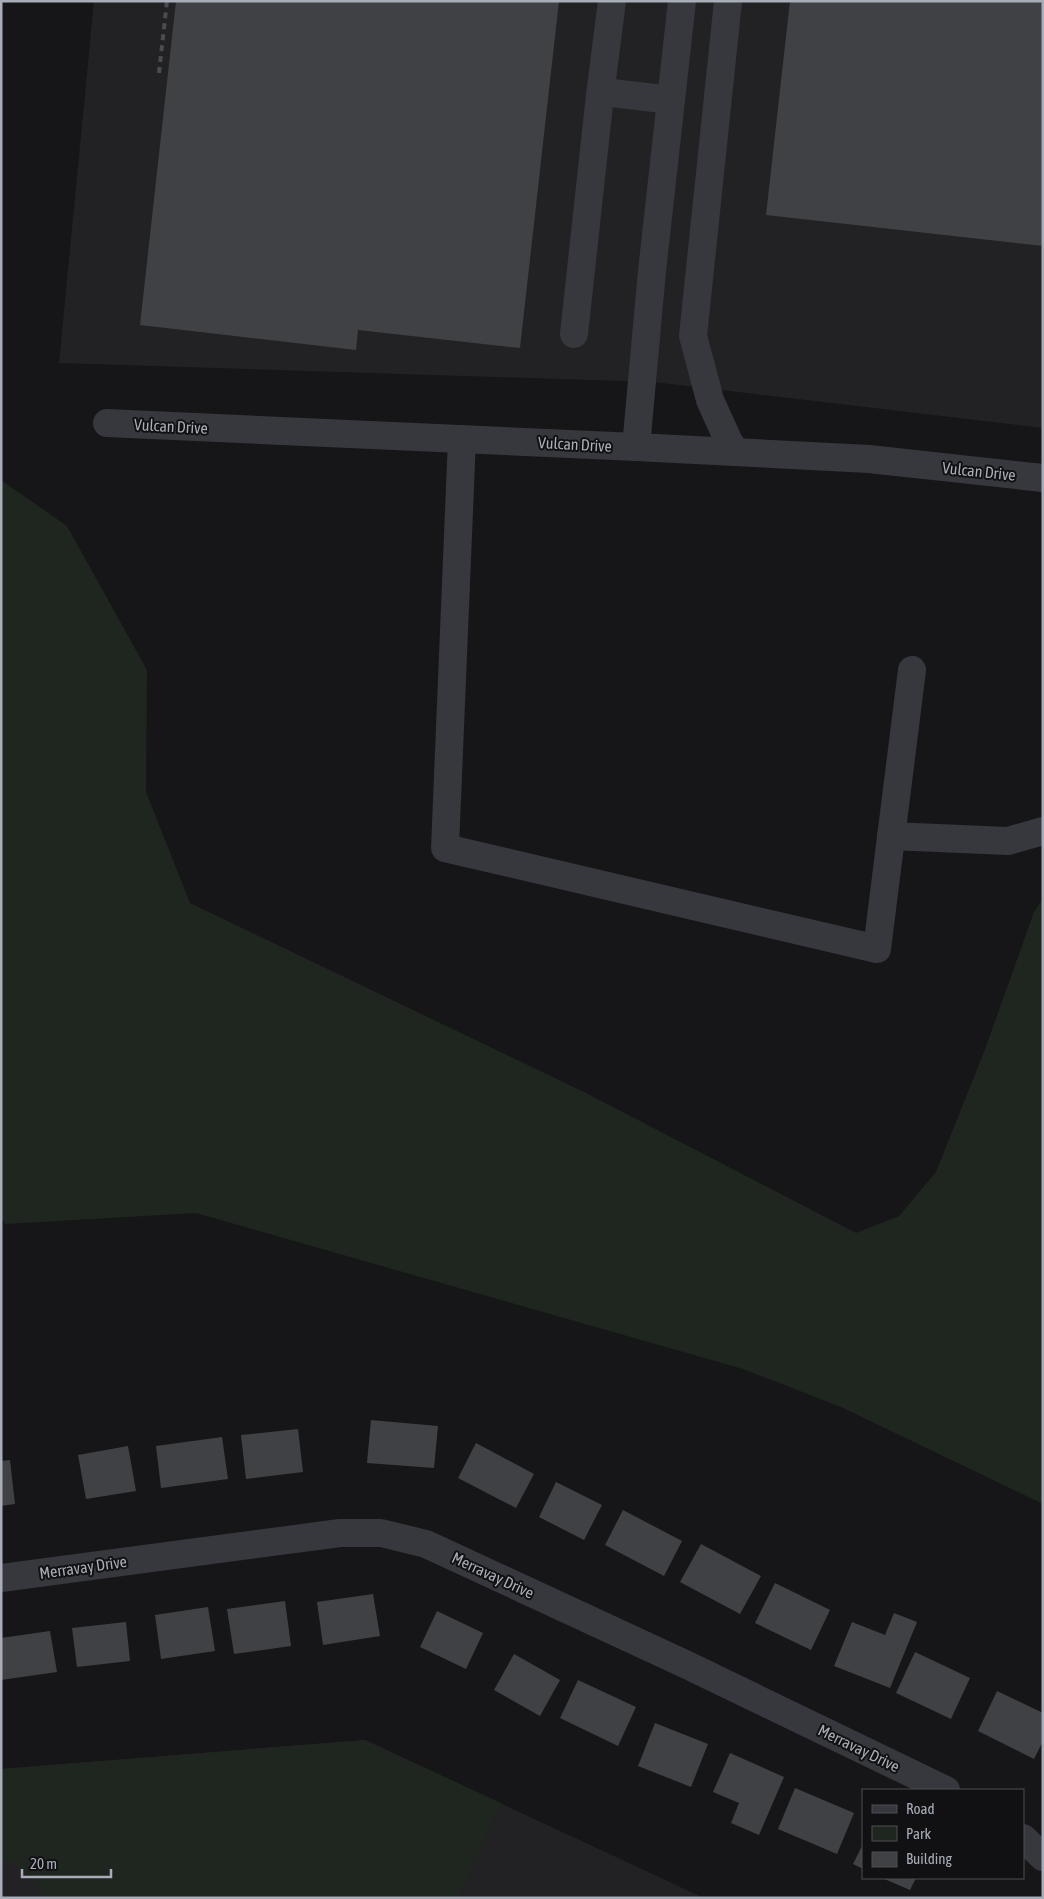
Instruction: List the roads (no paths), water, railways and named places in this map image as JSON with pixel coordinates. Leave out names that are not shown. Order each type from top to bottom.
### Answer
[{"type":"street","points":[[574,334],[612,1]]},
{"type":"street","points":[[636,447],[652,270],[682,1]]},
{"type":"street","points":[[728,1],[693,336],[710,400],[729,442],[736,452]]},
{"type":"street","points":[[600,95],[612,93],[671,100]]},
{"type":"street","name":"Vulcan Drive","points":[[107,423],[869,459],[1043,478]]},
{"type":"street","points":[[462,439],[445,848],[877,949],[912,670]]},
{"type":"street","points":[[891,836],[1008,841],[1043,831]]},
{"type":"street","name":"Merravay Drive","points":[[1,1578],[340,1533],[381,1533],[426,1544],[676,1660],[944,1789]]},
{"type":"street","points":[[1024,1839],[1043,1858]]},
{"type":"railway","points":[[159,73],[167,1]]}]
